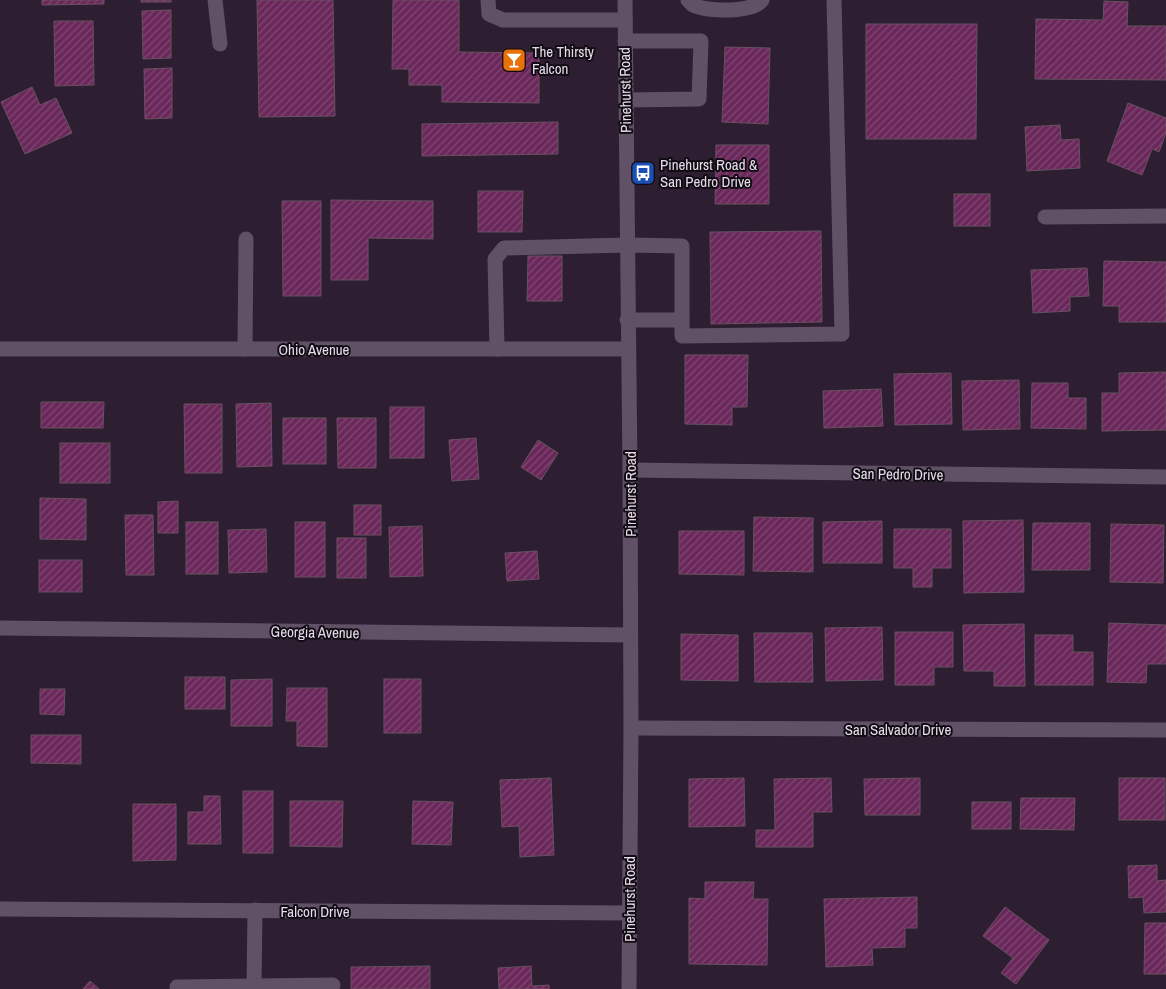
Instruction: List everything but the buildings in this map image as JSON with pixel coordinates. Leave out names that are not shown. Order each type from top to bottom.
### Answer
[{"type":"street","points":[[215,0],[220,44]]},
{"type":"street","points":[[488,0],[489,14],[503,20],[625,20]]},
{"type":"street","name":"Pinehurst Road","points":[[625,0],[630,470],[629,989]]},
{"type":"street","points":[[688,0],[692,5],[706,9],[747,9],[760,3],[762,0]]},
{"type":"street","points":[[497,349],[495,259],[504,248],[627,245],[682,246],[682,336],[842,334],[834,0]]},
{"type":"street","points":[[625,41],[701,41],[699,99],[626,100]]},
{"type":"street","points":[[1045,218],[1166,216]]},
{"type":"street","points":[[245,349],[246,239]]},
{"type":"street","points":[[627,320],[682,320]]},
{"type":"street","name":"Ohio Avenue","points":[[0,349],[628,349]]},
{"type":"street","name":"San Pedro Drive","points":[[630,470],[1166,477]]},
{"type":"street","name":"Georgia Avenue","points":[[0,628],[630,635]]},
{"type":"street","name":"San Salvador Drive","points":[[631,728],[1166,730]]},
{"type":"street","name":"Falcon Drive","points":[[0,909],[629,913]]},
{"type":"street","points":[[254,986],[255,910]]},
{"type":"street","points":[[177,987],[333,985]]},
{"type":"place","name":"The Thirsty Falcon","points":[[514,60]]},
{"type":"place","name":"Pinehurst Road & San Pedro Drive","points":[[643,173]]}]
